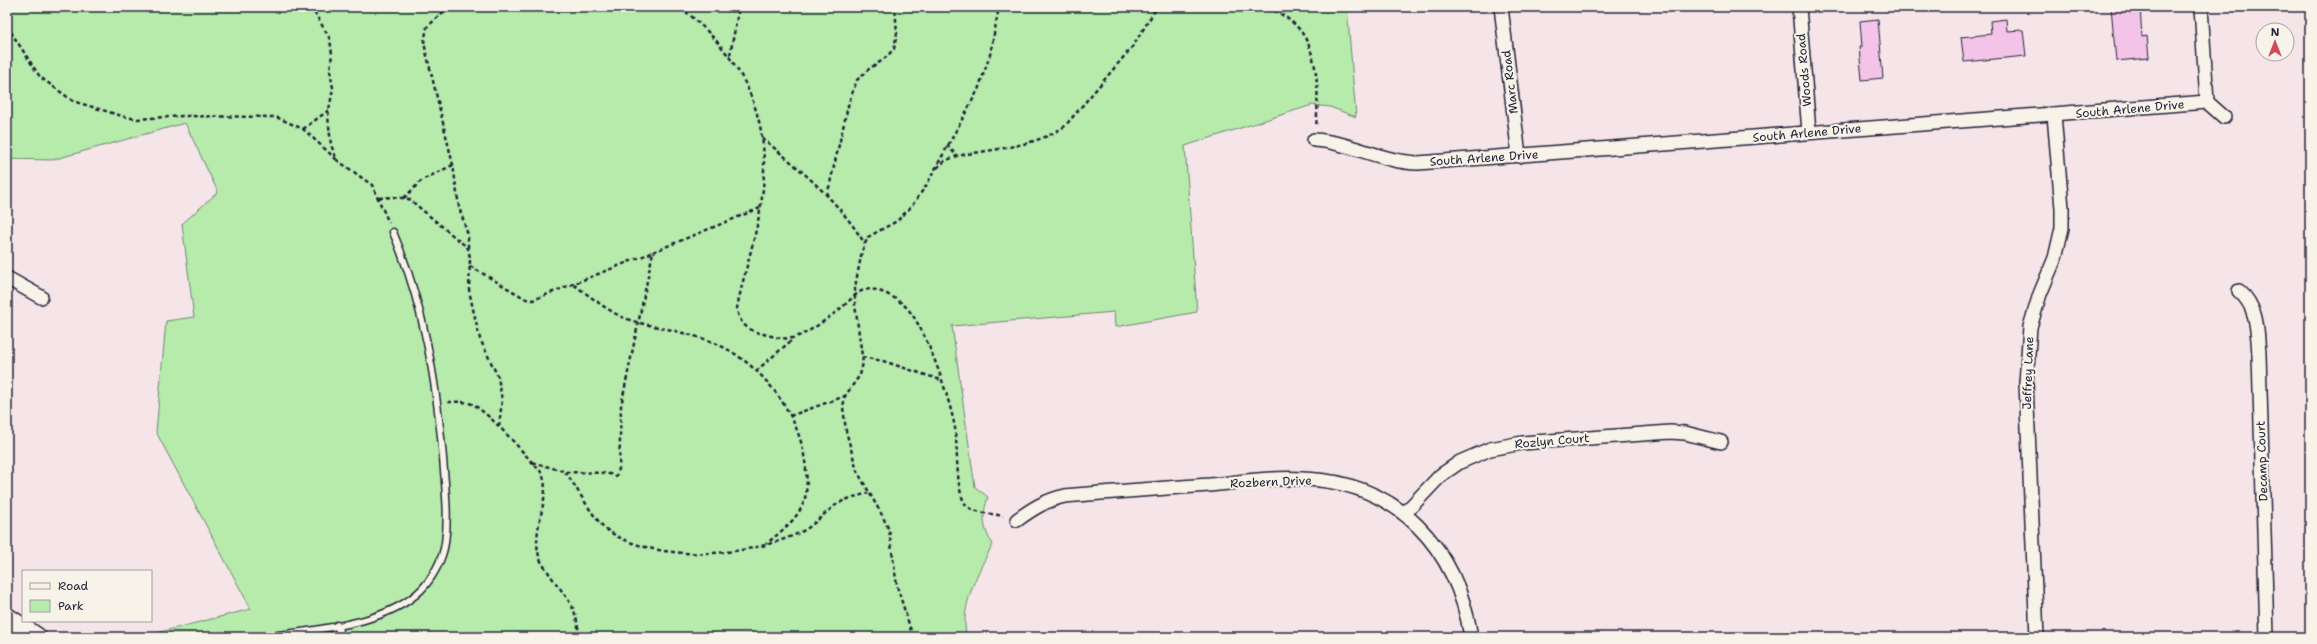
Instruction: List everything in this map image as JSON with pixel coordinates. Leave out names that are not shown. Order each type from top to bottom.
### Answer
[{"type":"street","name":"Marc Road","points":[[1501,7],[1519,156]]},
{"type":"street","name":"Woods Road","points":[[1799,7],[1809,132]]},
{"type":"street","points":[[2201,7],[2207,102],[2224,117]]},
{"type":"street","name":"South Arlene Drive","points":[[1314,140],[1346,144],[1391,160],[1408,162],[1519,156],[1809,132],[2054,115],[2207,102]]},
{"type":"street","name":"Jeffrey Lane","points":[[2036,637],[2026,384],[2030,327],[2040,294],[2055,258],[2062,228],[2062,208],[2054,115]]},
{"type":"street","points":[[7,278],[41,297]]},
{"type":"street","name":"Decamp Court","points":[[2239,291],[2247,298],[2255,314],[2259,354],[2267,637]]},
{"type":"street","name":"Rozlyn Court","points":[[1405,513],[1441,475],[1473,455],[1502,446],[1670,432],[1685,433],[1721,442]]},
{"type":"street","name":"Rozbern Drive","points":[[1017,520],[1035,507],[1052,498],[1065,496],[1304,479],[1348,485],[1371,494],[1405,513],[1433,542],[1452,571],[1463,597],[1471,637]]},
{"type":"street","points":[[7,617],[37,637]]},
{"type":"lane","points":[[266,637],[369,618],[395,608],[421,590],[441,561],[445,543],[447,510],[437,402],[422,315],[409,271],[393,232]]},
{"type":"lane","points":[[337,625],[341,637]]},
{"type":"path","points":[[309,7],[316,15],[330,39],[333,88],[328,116],[331,145],[337,160]]},
{"type":"path","points":[[449,7],[434,19],[427,27],[424,36],[453,165],[459,207],[468,235],[470,266],[469,290],[472,309],[480,339],[498,378],[502,400],[499,428]]},
{"type":"path","points":[[680,7],[706,28],[730,55],[748,88],[756,111],[762,138],[763,181],[760,208],[737,308],[738,317],[744,325],[754,331],[778,338],[796,337]]},
{"type":"path","points":[[730,55],[739,7]]},
{"type":"path","points":[[827,196],[849,102],[857,80],[870,68],[883,60],[894,49],[897,33],[895,7]]},
{"type":"path","points":[[913,637],[897,586],[889,530],[882,515],[868,493],[850,452],[843,407],[845,396],[860,375],[862,357],[855,296],[862,251],[868,237],[897,221],[910,208],[926,186],[978,90],[990,55],[999,7]]},
{"type":"path","points":[[934,170],[945,161],[957,156],[1034,140],[1053,134],[1065,126],[1133,46],[1156,7]]},
{"type":"path","points":[[1268,7],[1289,20],[1302,33],[1310,51],[1318,88],[1314,140]]},
{"type":"path","points":[[7,26],[40,78],[73,101],[125,117],[262,115],[276,117],[303,129],[337,160],[372,185],[393,232]]},
{"type":"path","points":[[303,129],[329,110]]},
{"type":"path","points":[[762,138],[799,168],[827,196],[853,224],[865,244]]},
{"type":"path","points":[[948,145],[957,156]]},
{"type":"path","points":[[404,198],[422,180],[453,165]]},
{"type":"path","points":[[379,198],[409,199],[468,248]]},
{"type":"path","points":[[470,266],[526,299],[543,297],[760,208]]},
{"type":"path","points":[[531,462],[564,472],[606,473],[616,476],[619,469],[621,406],[653,252]]},
{"type":"path","points":[[573,285],[621,316],[718,344],[748,363],[762,377],[790,416],[802,448],[807,474],[807,495],[801,512],[789,525],[766,544]]},
{"type":"path","points":[[756,371],[796,337],[841,308],[865,290],[875,290],[901,302],[912,312],[950,403],[955,428],[960,488],[964,501],[968,507],[1017,520]]},
{"type":"path","points":[[862,357],[883,361],[941,380]]},
{"type":"path","points":[[790,416],[845,396]]},
{"type":"path","points":[[437,402],[463,402],[472,404],[499,428],[546,480],[546,488],[538,520],[537,543],[540,560],[576,611],[579,637]]},
{"type":"path","points":[[564,472],[576,486],[596,518],[609,532],[634,544],[666,552],[692,553],[730,550],[766,544],[801,532],[845,499],[868,493]]},
{"type":"green space","points":[[7,7],[1347,7],[1356,117],[1330,107],[1312,105],[1185,146],[1197,312],[1115,327],[1114,312],[952,326],[975,487],[988,497],[984,521],[987,533],[993,544],[982,565],[968,602],[965,614],[967,637],[156,637],[152,634],[251,609],[156,432],[166,321],[194,317],[182,224],[218,192],[185,123],[52,160],[7,159]]},
{"type":"building","points":[[2111,7],[2140,7],[2142,37],[2147,36],[2149,58],[2116,61]]},
{"type":"building","points":[[1878,19],[1883,78],[1862,80],[1859,47],[1862,47],[1860,21]]},
{"type":"building","points":[[2006,19],[2007,31],[2023,30],[2026,56],[1964,62],[1961,37],[1991,34],[1990,21]]}]
